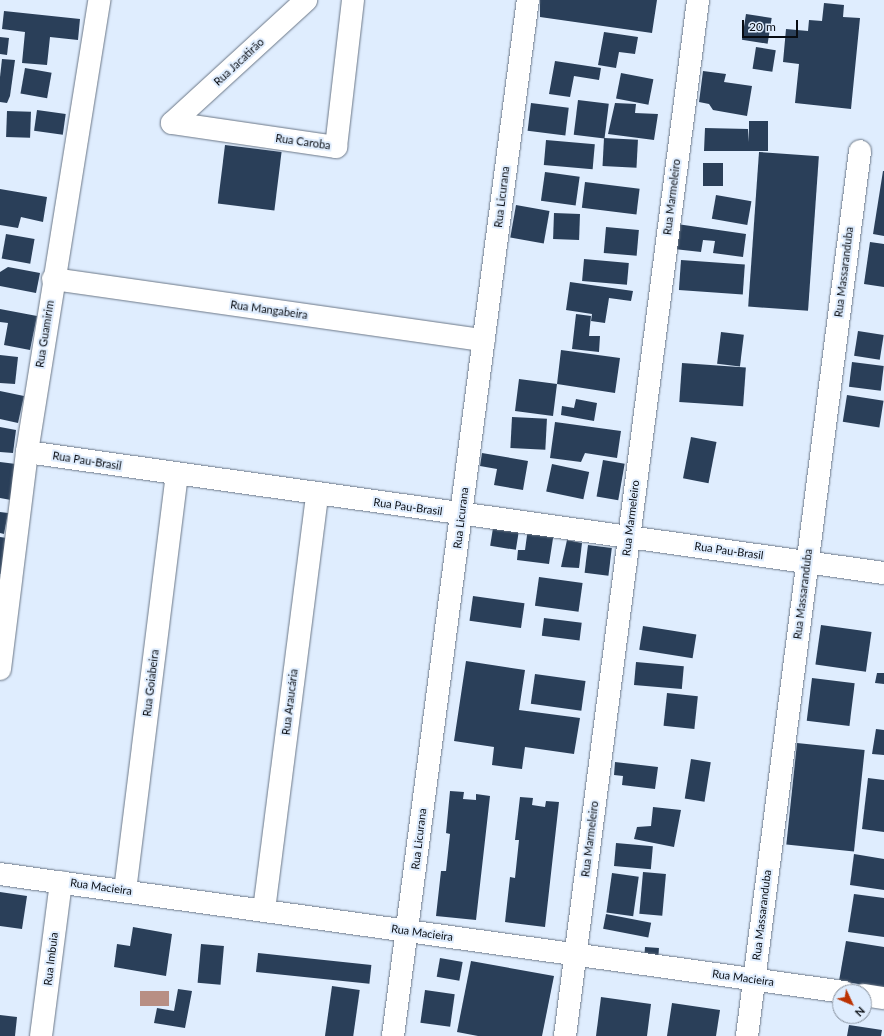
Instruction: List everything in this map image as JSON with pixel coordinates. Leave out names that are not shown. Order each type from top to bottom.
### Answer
[{"type":"street","name":"Rua Guamirim","points":[[0,669],[27,452],[53,279],[99,0]]},
{"type":"street","name":"Rua Jacatirão","points":[[172,123],[306,0]]},
{"type":"street","name":"Rua Caroba","points":[[172,123],[336,147],[353,0]]},
{"type":"street","name":"Rua Licurana","points":[[393,1036],[528,0]]},
{"type":"street","name":"Rua Marmeleiro","points":[[565,1036],[698,0]]},
{"type":"street","name":"Rua Massaranduba","points":[[747,1036],[860,151]]},
{"type":"street","name":"Rua Mangabeira","points":[[53,279],[484,340]]},
{"type":"street","name":"Rua Pau-Brasil","points":[[27,452],[884,573]]},
{"type":"street","name":"Rua Goiabeira","points":[[125,891],[177,474]]},
{"type":"street","name":"Rua Araucária","points":[[264,910],[317,494]]},
{"type":"street","name":"Rua Macieira","points":[[0,874],[832,990]]},
{"type":"street","name":"Rua Imbuia","points":[[41,1036],[61,882]]},
{"type":"street","points":[[872,996],[884,998]]},
{"type":"shaded area","points":[[140,991],[169,991],[169,1006],[140,1006]]},
{"type":"building","points":[[540,0],[657,0],[652,33],[540,17]]},
{"type":"building","points":[[824,3],[844,5],[843,17],[860,18],[851,109],[795,103],[799,64],[783,62],[786,29],[808,31],[809,20],[822,21]]},
{"type":"building","points":[[4,11],[80,19],[78,40],[50,37],[47,65],[22,63],[25,32],[2,29]]},
{"type":"building","points":[[746,14],[772,18],[768,44],[742,40]]},
{"type":"building","points":[[604,32],[638,37],[635,54],[619,52],[616,68],[598,65]]},
{"type":"building","points":[[0,37],[9,38],[7,55],[0,54]]},
{"type":"building","points":[[756,47],[776,50],[772,72],[753,69]]},
{"type":"building","points":[[2,59],[15,60],[10,96],[7,103],[0,102]]},
{"type":"building","points":[[555,61],[601,68],[599,80],[574,76],[570,97],[549,94]]},
{"type":"building","points":[[25,68],[52,73],[47,98],[20,94]]},
{"type":"building","points":[[703,71],[726,74],[724,82],[752,86],[747,116],[713,110],[709,104],[699,102]]},
{"type":"building","points":[[621,73],[653,79],[648,105],[616,99]]},
{"type":"building","points":[[578,100],[609,104],[605,139],[574,135]]},
{"type":"building","points":[[531,103],[569,108],[565,135],[528,131]]},
{"type":"building","points":[[615,103],[636,104],[635,113],[658,114],[654,140],[608,134]]},
{"type":"building","points":[[37,110],[66,114],[63,135],[34,131]]},
{"type":"building","points":[[7,111],[31,112],[30,138],[6,137]]},
{"type":"building","points":[[749,121],[768,121],[768,151],[704,151],[705,128],[748,129],[749,142]]},
{"type":"building","points":[[604,138],[638,140],[636,168],[603,166]]},
{"type":"building","points":[[546,140],[595,144],[593,169],[544,165]]},
{"type":"building","points":[[225,145],[282,152],[274,211],[218,204]]},
{"type":"building","points":[[759,152],[819,156],[808,311],[748,307]]},
{"type":"building","points":[[703,163],[723,163],[723,186],[703,186]]},
{"type":"building","points":[[884,171],[884,236],[873,234]]},
{"type":"building","points":[[545,172],[580,177],[576,206],[541,201]]},
{"type":"building","points":[[585,182],[640,189],[636,215],[582,208]]},
{"type":"building","points":[[0,189],[47,197],[43,222],[21,217],[18,228],[0,225]]},
{"type":"building","points":[[716,195],[751,201],[747,225],[712,219]]},
{"type":"building","points":[[516,205],[549,211],[544,243],[510,237]]},
{"type":"building","points":[[554,213],[580,214],[579,240],[553,239]]},
{"type":"building","points":[[677,224],[746,234],[743,257],[713,253],[715,241],[703,240],[701,252],[674,249]]},
{"type":"building","points":[[606,227],[639,230],[637,256],[604,253]]},
{"type":"building","points":[[6,234],[35,239],[30,264],[2,259]]},
{"type":"building","points":[[870,242],[884,244],[884,287],[864,284]]},
{"type":"building","points":[[584,259],[629,263],[627,285],[582,281]]},
{"type":"building","points":[[681,260],[745,264],[743,294],[679,290]]},
{"type":"building","points":[[8,267],[40,273],[36,293],[0,286],[0,272]]},
{"type":"building","points":[[570,282],[633,291],[631,301],[609,298],[605,323],[591,321],[592,314],[566,310]]},
{"type":"building","points":[[0,309],[37,316],[30,350],[4,345],[8,323],[0,322]]},
{"type":"building","points":[[576,314],[591,316],[589,336],[600,336],[599,352],[572,349]]},
{"type":"building","points":[[858,331],[884,335],[880,360],[854,356]]},
{"type":"building","points":[[721,332],[744,335],[740,367],[717,364]]},
{"type":"building","points":[[561,350],[620,358],[615,393],[557,384]]},
{"type":"building","points":[[0,355],[18,357],[15,384],[0,383]]},
{"type":"building","points":[[852,362],[884,366],[881,391],[849,387]]},
{"type":"building","points":[[682,363],[746,367],[743,406],[679,402]]},
{"type":"building","points":[[519,379],[557,384],[553,416],[515,411]]},
{"type":"building","points":[[0,391],[24,396],[18,423],[0,419]]},
{"type":"building","points":[[847,395],[884,401],[879,427],[843,422]]},
{"type":"building","points":[[576,399],[597,403],[594,421],[561,415],[562,406],[574,408]]},
{"type":"building","points":[[512,417],[547,419],[545,450],[510,448]]},
{"type":"building","points":[[555,422],[621,431],[617,458],[585,453],[581,462],[550,458]]},
{"type":"building","points":[[0,427],[16,430],[13,453],[0,452]]},
{"type":"building","points":[[691,437],[717,442],[709,483],[683,478]]},
{"type":"building","points":[[482,453],[528,461],[523,490],[494,485],[497,469],[480,466]]},
{"type":"building","points":[[603,460],[625,464],[618,500],[597,496]]},
{"type":"building","points":[[0,462],[16,464],[11,500],[0,498]]},
{"type":"building","points":[[552,464],[589,472],[583,499],[546,491]]},
{"type":"building","points":[[0,512],[8,513],[4,534],[0,533]]},
{"type":"building","points":[[493,528],[519,532],[516,550],[490,546]]},
{"type":"building","points":[[528,528],[554,532],[549,564],[517,560],[518,550],[525,550]]},
{"type":"building","points":[[0,537],[7,538],[1,574],[0,574]]},
{"type":"building","points":[[567,540],[582,543],[579,568],[561,567]]},
{"type":"building","points":[[588,545],[612,548],[608,576],[585,573]]},
{"type":"building","points":[[539,577],[583,583],[579,612],[535,606]]},
{"type":"building","points":[[473,596],[524,603],[521,628],[470,621]]},
{"type":"building","points":[[544,618],[582,623],[580,640],[542,636]]},
{"type":"building","points":[[821,625],[872,632],[866,672],[815,665]]},
{"type":"building","points":[[643,626],[696,634],[693,658],[639,650]]},
{"type":"building","points":[[466,661],[525,670],[519,710],[580,718],[574,754],[525,747],[522,769],[492,765],[494,747],[454,741]]},
{"type":"building","points":[[636,662],[684,666],[682,689],[634,685]]},
{"type":"building","points":[[877,673],[884,673],[884,684],[875,683]]},
{"type":"building","points":[[535,674],[586,681],[581,711],[531,704]]},
{"type":"building","points":[[812,678],[855,683],[849,726],[807,721]]},
{"type":"building","points":[[667,693],[698,696],[694,729],[664,726]]},
{"type":"building","points":[[876,729],[884,730],[884,755],[872,754]]},
{"type":"building","points":[[797,743],[865,750],[854,852],[786,844]]},
{"type":"building","points":[[691,759],[711,762],[704,802],[685,799]]},
{"type":"building","points":[[615,762],[658,767],[655,789],[622,785],[623,776],[614,775]]},
{"type":"building","points":[[868,778],[884,780],[884,832],[862,829]]},
{"type":"building","points":[[450,791],[464,792],[463,799],[476,800],[476,794],[490,796],[476,920],[436,916],[441,871],[446,871],[450,834],[446,833]]},
{"type":"building","points":[[520,797],[533,798],[532,805],[545,807],[546,801],[559,802],[545,927],[505,922],[510,877],[515,878],[519,840],[515,840]]},
{"type":"building","points":[[653,807],[681,810],[674,847],[634,839],[637,827],[651,826]]},
{"type":"building","points":[[616,843],[653,846],[651,869],[614,866]]},
{"type":"building","points":[[854,854],[884,859],[884,890],[850,885]]},
{"type":"building","points":[[643,872],[666,874],[662,916],[639,914]]},
{"type":"building","points":[[612,873],[639,877],[633,916],[606,913]]},
{"type":"building","points":[[0,892],[27,896],[22,929],[0,926]]},
{"type":"building","points":[[854,894],[884,898],[884,937],[848,932]]},
{"type":"building","points":[[606,914],[651,923],[648,938],[603,929]]},
{"type":"building","points":[[133,927],[172,934],[166,976],[114,967],[117,944],[130,946]]},
{"type":"building","points":[[846,941],[884,947],[884,988],[872,986],[872,984],[858,984],[839,981]]},
{"type":"building","points":[[201,944],[224,946],[221,985],[198,983]]},
{"type":"building","points":[[645,947],[659,948],[658,963],[644,962]]},
{"type":"building","points":[[258,953],[371,965],[369,984],[256,972]]},
{"type":"building","points":[[440,958],[463,962],[459,981],[437,977]]},
{"type":"building","points":[[471,961],[554,976],[542,1036],[478,1036],[457,1032]]},
{"type":"building","points":[[332,986],[360,990],[353,1036],[325,1036]]},
{"type":"building","points":[[178,989],[192,991],[185,1028],[154,1023],[157,1008],[174,1011]]},
{"type":"building","points":[[425,990],[455,994],[450,1027],[420,1023]]},
{"type":"building","points":[[601,997],[651,1004],[647,1036],[596,1036]]},
{"type":"building","points":[[672,1003],[720,1010],[716,1036],[667,1036]]},
{"type":"building","points":[[0,1015],[17,1017],[15,1036],[0,1036]]},
{"type":"building","points":[[849,1025],[882,1030],[881,1036],[847,1036]]}]
